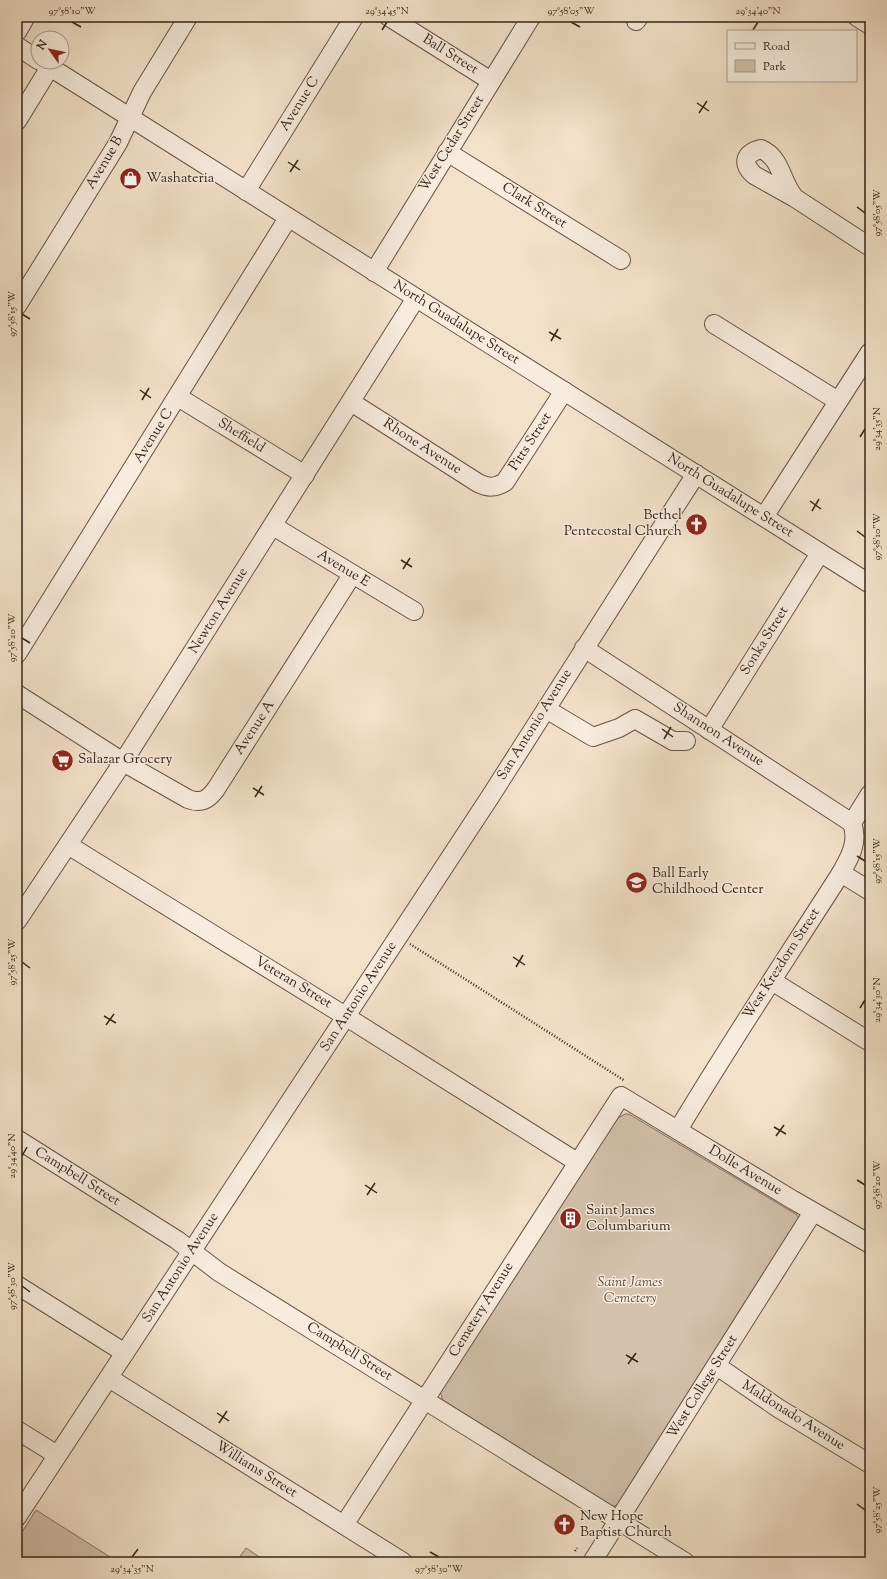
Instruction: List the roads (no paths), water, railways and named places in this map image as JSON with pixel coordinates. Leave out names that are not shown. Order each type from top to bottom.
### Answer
[{"type":"street","points":[[17,32],[24,20],[20,17]]},
{"type":"street","name":"Avenue B","points":[[17,306],[118,143],[142,92],[188,17]]},
{"type":"street","name":"Avenue C","points":[[246,191],[354,17]]},
{"type":"street","name":"Ball Street","points":[[388,17],[491,81]]},
{"type":"street","name":"West Cedar Street","points":[[374,272],[531,17]]},
{"type":"street","points":[[857,17],[870,25]]},
{"type":"street","name":"North Guadalupe Street","points":[[17,46],[30,54]]},
{"type":"street","points":[[17,121],[40,70]]},
{"type":"street","name":"North Guadalupe Street","points":[[54,70],[870,584]]},
{"type":"street","name":"Clark Street","points":[[447,152],[621,260]]},
{"type":"street","points":[[795,198],[870,246]]},
{"type":"street","name":"Avenue C","points":[[17,654],[288,218]]},
{"type":"street","name":"Newton Avenue","points":[[17,921],[123,762],[352,402],[416,298]]},
{"type":"street","points":[[714,324],[838,401]]},
{"type":"street","points":[[764,517],[870,352]]},
{"type":"street","name":"Pitts Street","points":[[494,487],[505,482],[564,391]]},
{"type":"street","name":"Sheffield","points":[[178,397],[305,475]]},
{"type":"street","name":"Rhone Avenue","points":[[352,402],[478,483],[489,487],[494,487]]},
{"type":"street","name":"San Antonio Avenue","points":[[17,1517],[398,937],[696,474]]},
{"type":"street","name":"Avenue E","points":[[273,526],[352,575],[414,610]]},
{"type":"street","name":"Sonka Street","points":[[709,730],[820,553]]},
{"type":"street","name":"Avenue A","points":[[17,694],[123,762],[188,799],[199,802],[210,797],[352,575]]},
{"type":"street","name":"Shannon Avenue","points":[[584,648],[852,823]]},
{"type":"street","points":[[546,709],[593,737],[619,728],[635,719],[673,741],[686,742]]},
{"type":"street","points":[[852,823],[870,794]]},
{"type":"street","name":"West Krezdorn Street","points":[[678,1130],[724,1052],[772,981],[841,873],[850,855],[855,840],[852,823]]},
{"type":"street","name":"Veteran Street","points":[[68,845],[346,1016],[577,1162]]},
{"type":"street","points":[[841,873],[870,891]]},
{"type":"street","points":[[772,981],[870,1042]]},
{"type":"street","name":"Dolle Avenue","points":[[625,1090],[678,1130],[870,1244]]},
{"type":"street","name":"Cemetery Avenue","points":[[344,1525],[577,1162],[625,1090]]},
{"type":"street","name":"Campbell Street","points":[[17,1139],[178,1240],[219,1272],[684,1562]]},
{"type":"street","name":"West College Street","points":[[592,1562],[814,1212]]},
{"type":"street","points":[[17,1285],[125,1353]]},
{"type":"street","name":"Maldonado Avenue","points":[[716,1366],[778,1408],[870,1464]]},
{"type":"street","name":"Williams Street","points":[[109,1378],[403,1562]]},
{"type":"street","points":[[17,1430],[57,1455]]},
{"type":"place","name":"Washateria","points":[[131,179]]},
{"type":"place","name":"Bethel Pentecostal Church","points":[[697,524]]},
{"type":"place","name":"Salazar Grocery","points":[[62,760]]},
{"type":"place","name":"Ball Early Childhood Center","points":[[637,882]]},
{"type":"place","name":"Saint James Columbarium","points":[[570,1219]]},
{"type":"place","name":"New Hope Baptist Church","points":[[564,1525]]},
{"type":"park label","name":"Saint James Cemetery","points":[[630,1292]]}]
